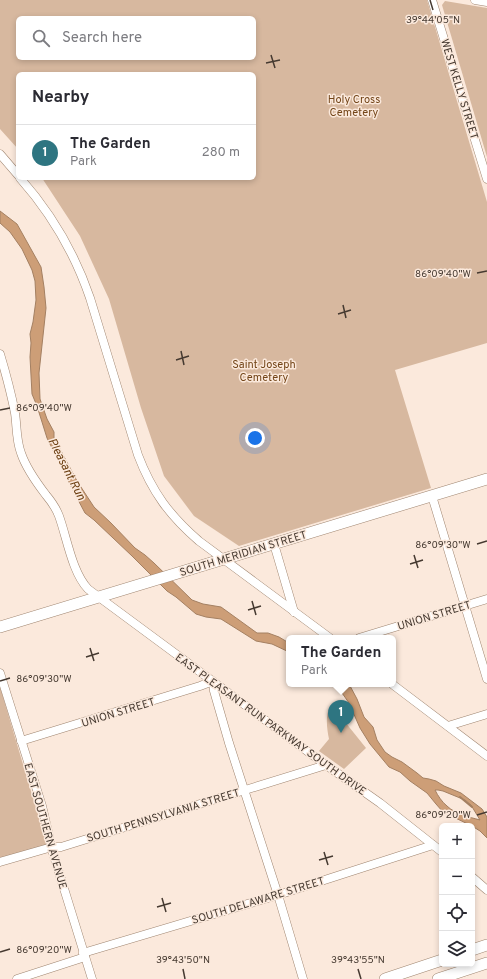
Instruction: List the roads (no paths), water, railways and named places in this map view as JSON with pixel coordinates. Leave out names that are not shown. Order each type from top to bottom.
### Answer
[{"type":"main road","name":"SOUTH MERIDIAN STREET","points":[[0,627],[487,479]]},
{"type":"main road","points":[[475,949],[487,945]]},
{"type":"main road","points":[[385,979],[439,961]]},
{"type":"main road","points":[[438,979],[487,963]]},
{"type":"street","name":"WEST KELLY STREET","points":[[432,0],[487,179]]},
{"type":"street","points":[[475,0],[487,2]]},
{"type":"street","points":[[0,154],[16,173]]},
{"type":"street","points":[[22,180],[42,204],[62,236],[83,279],[138,456],[148,480],[160,500],[184,528],[223,559],[326,635]]},
{"type":"street","name":"EAST PLEASANT RUN PARKWAY SOUTH DRIVE","points":[[0,354],[10,389],[22,457],[32,476],[57,512],[68,547],[84,585],[326,765],[380,803],[439,850]]},
{"type":"street","points":[[432,496],[487,679]]},
{"type":"street","points":[[274,544],[294,612]]},
{"type":"street","name":"UNION STREET","points":[[369,635],[487,599]]},
{"type":"street","name":"EAST SOUTHERN AVENUE","points":[[0,673],[42,806],[66,899],[92,979]]},
{"type":"street","points":[[213,681],[215,695],[303,979]]},
{"type":"street","name":"UNION STREET","points":[[21,741],[202,686],[213,681]]},
{"type":"street","points":[[396,687],[487,756]]},
{"type":"street","points":[[448,726],[487,714]]},
{"type":"street","name":"SOUTH PENNSYLVANIA STREET","points":[[0,862],[52,847],[61,847],[326,765]]},
{"type":"street","name":"SOUTH DELAWARE STREET","points":[[16,979],[84,955],[433,845]]},
{"type":"street","points":[[475,880],[487,890]]},
{"type":"water","name":"Pleasant Run","points":[[0,211],[17,224],[41,267],[46,308],[39,373],[40,399],[47,419],[54,432],[54,438],[77,481],[94,507],[135,548],[154,563],[192,600],[203,604],[221,607],[257,633],[268,633],[279,637],[286,641],[286,651],[272,644],[256,641],[221,619],[196,614],[167,591],[132,556],[85,513],[47,438],[32,394],[30,334],[36,300],[35,281],[32,270],[22,249],[10,232],[0,223]]},
{"type":"water","points":[[336,687],[351,687],[364,717],[373,727],[377,740],[385,752],[402,762],[423,778],[436,781],[461,793],[482,809],[487,817],[487,838],[475,828],[475,823],[466,823],[443,812],[427,793],[400,772],[389,767],[370,744],[360,728],[349,703]],"holes":[[[435,790],[443,791],[465,800],[471,805],[480,820],[462,815],[450,809],[442,801]]]},
{"type":"waterway","name":"Pleasant Run","points":[[460,797],[472,807]]},
{"type":"place","name":"The Garden","points":[[341,733]]},
{"type":"park label","name":"Holy Cross Cemetery","points":[[354,105]]},
{"type":"park label","name":"Saint Joseph Cemetery","points":[[264,370]]}]
